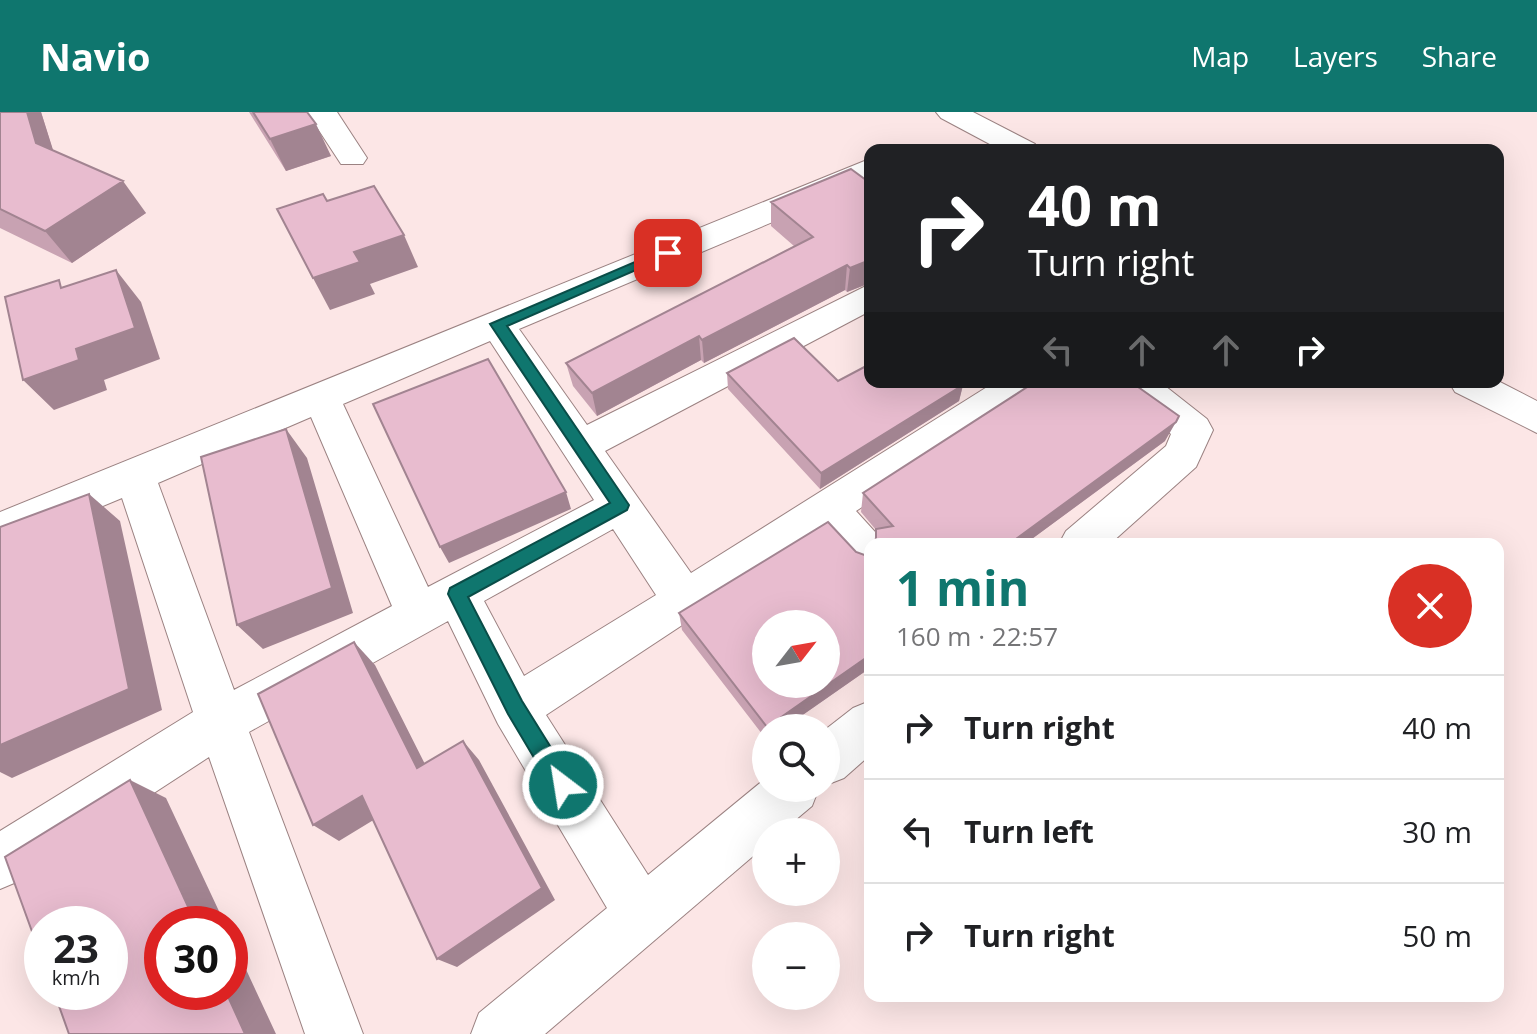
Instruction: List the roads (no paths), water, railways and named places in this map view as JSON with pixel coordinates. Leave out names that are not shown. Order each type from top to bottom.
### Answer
[{"type":"street","points":[[322,112],[352,158]]},
{"type":"street","points":[[951,112],[1012,144]]},
{"type":"street","points":[[0,531],[864,170]]},
{"type":"street","points":[[581,446],[864,299]]},
{"type":"street","points":[[497,324],[685,601]]},
{"type":"street","points":[[515,708],[1015,388]]},
{"type":"street","points":[[1088,538],[1182,456],[1193,430],[1141,388]]},
{"type":"street","points":[[1480,388],[1537,418]]},
{"type":"street","points":[[321,397],[419,616]]},
{"type":"street","points":[[134,474],[334,1034]]},
{"type":"street","points":[[0,862],[221,722],[621,505]]},
{"type":"street","points":[[827,508],[864,548]]},
{"type":"street","points":[[457,594],[515,708],[642,915]]},
{"type":"street","points":[[840,749],[864,729]]},
{"type":"street","points":[[500,1034],[777,802]]}]
